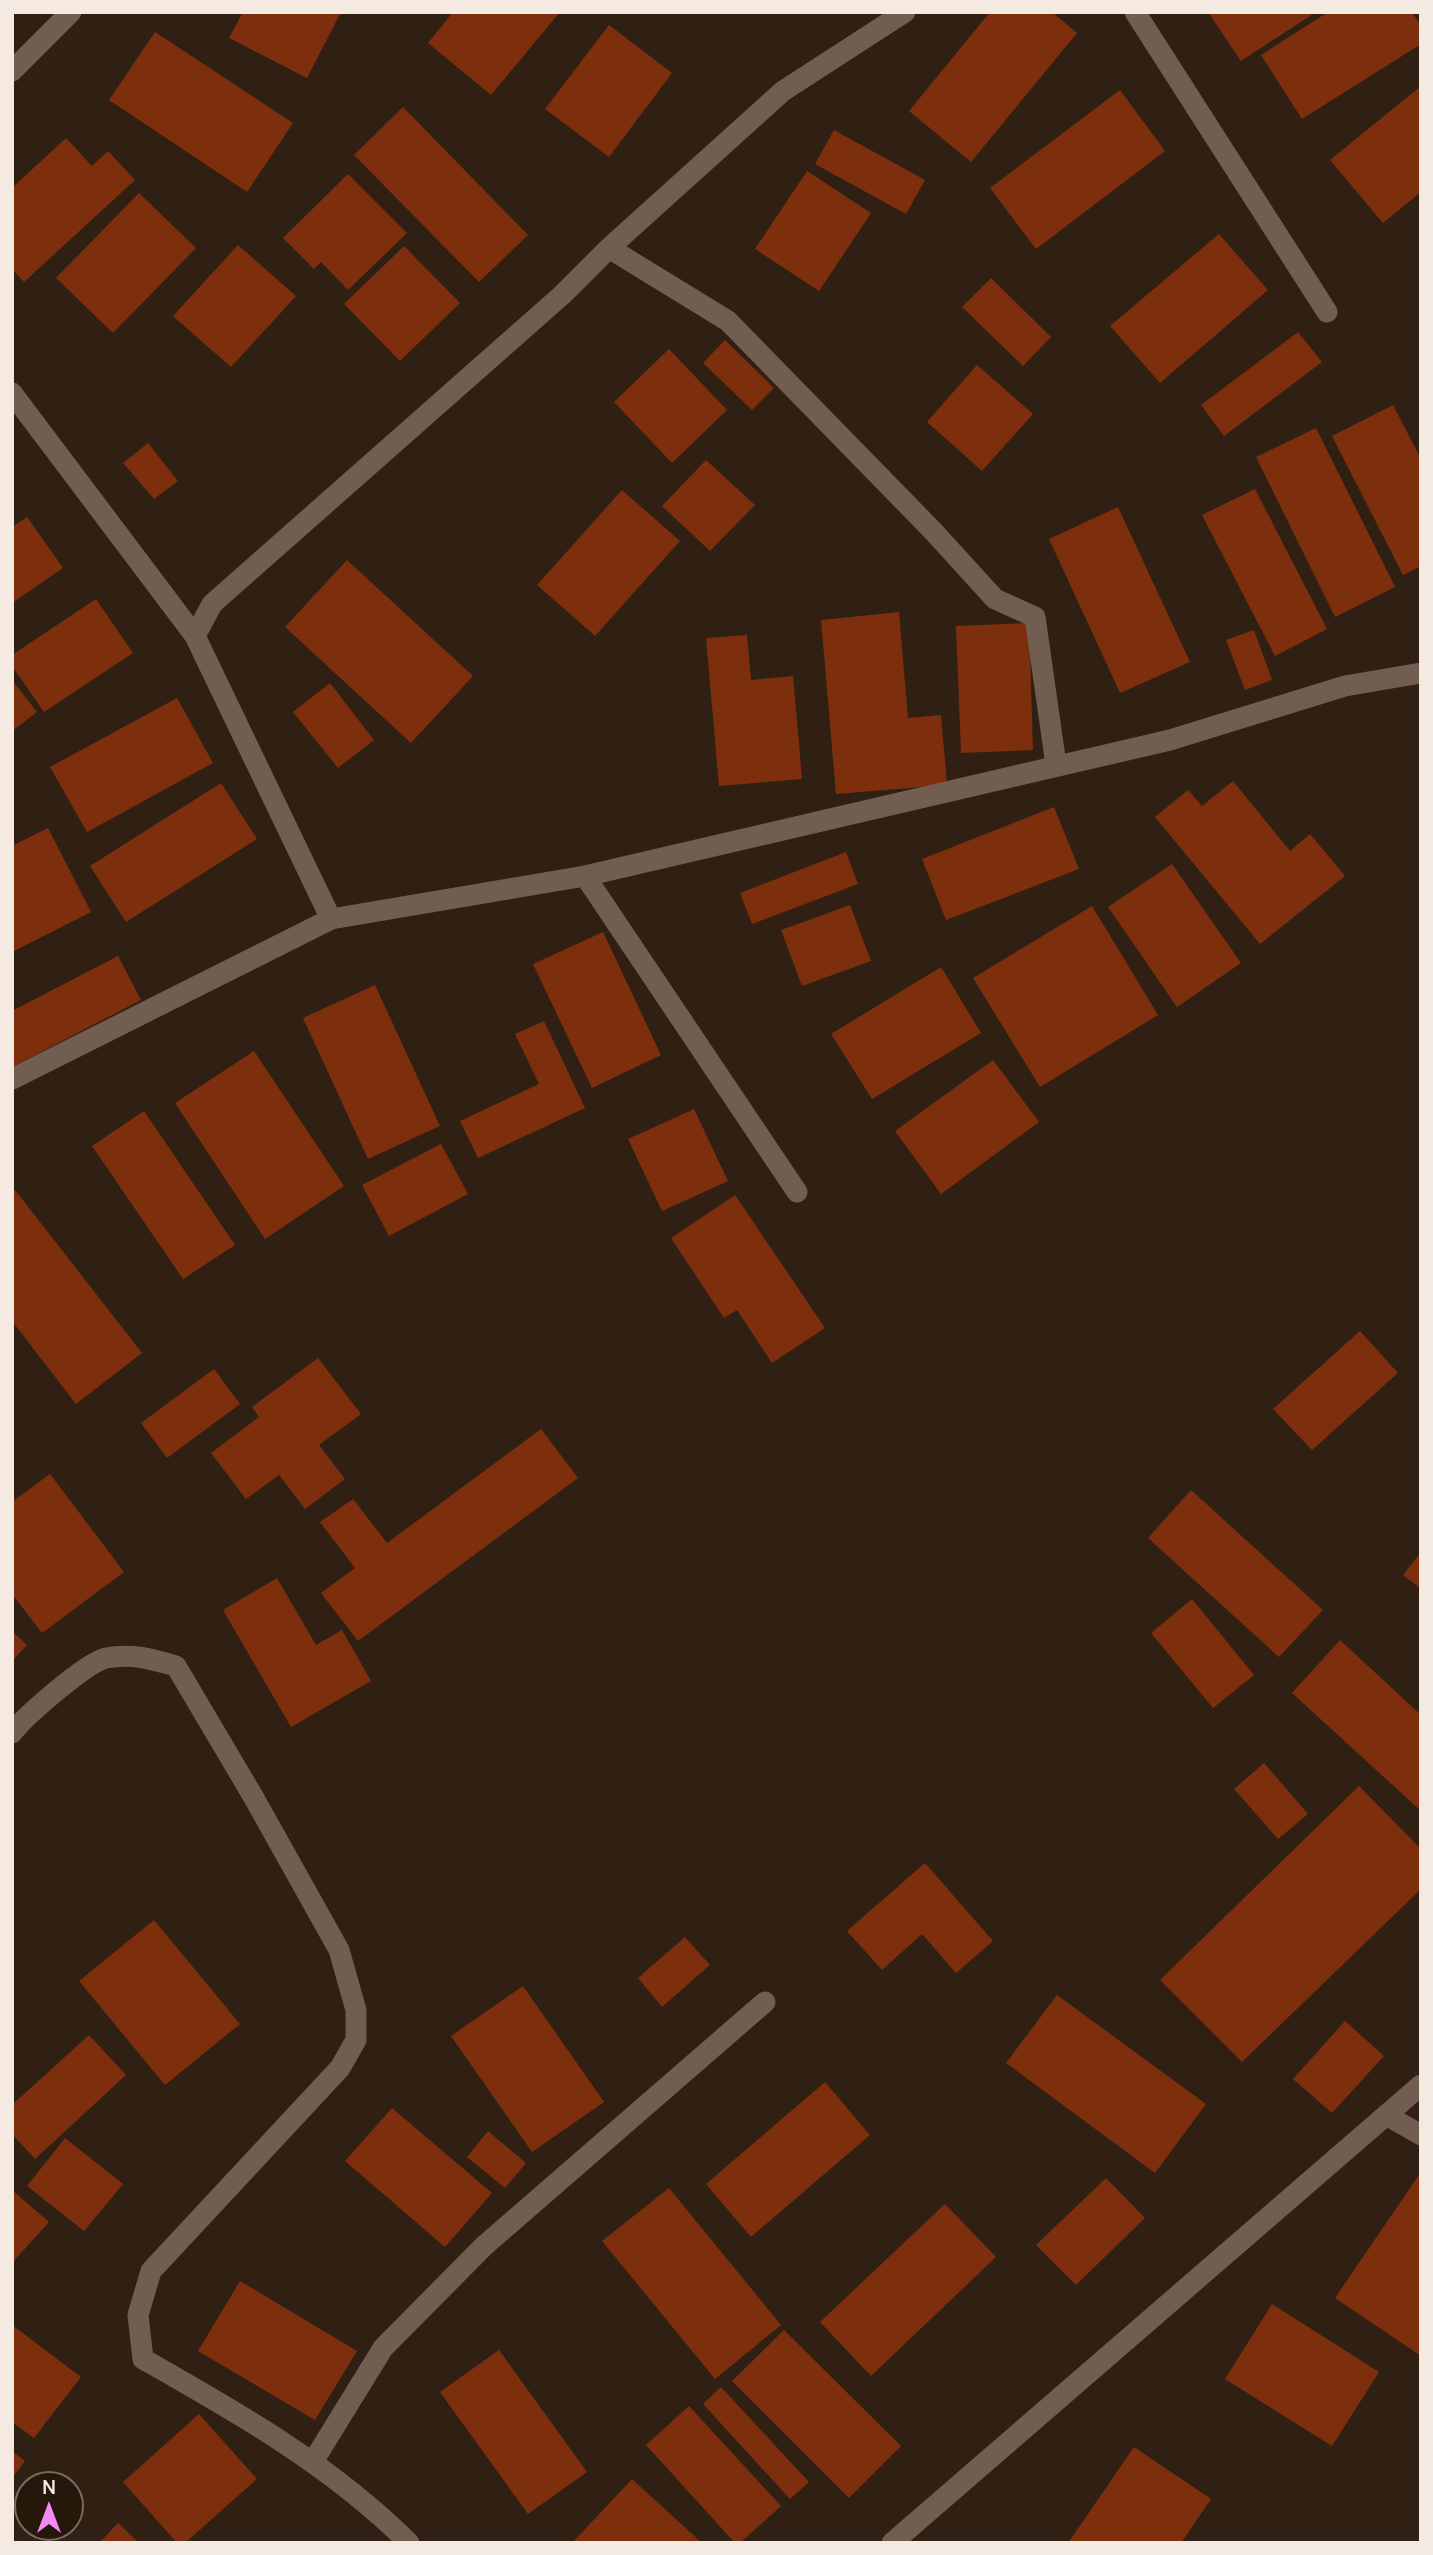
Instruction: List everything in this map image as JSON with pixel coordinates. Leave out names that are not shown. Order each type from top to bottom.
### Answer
[{"type":"street","points":[[12,71],[71,12]]},
{"type":"street","points":[[195,636],[212,604],[562,295],[609,247],[783,91],[905,12]]},
{"type":"street","points":[[1135,12],[1327,312]]},
{"type":"street","points":[[609,247],[728,321],[915,512],[995,599],[1035,617],[1056,765]]},
{"type":"street","points":[[12,393],[195,636],[331,919]]},
{"type":"street","points":[[12,1079],[331,919],[585,876],[1170,740],[1345,685],[1421,673]]},
{"type":"street","points":[[585,876],[797,1192]]},
{"type":"street","points":[[12,1733],[28,1713],[103,1658],[141,1656],[176,1667],[254,1797],[339,1950],[356,2010],[356,2040],[340,2067],[151,2271],[138,2315],[143,2358],[314,2460],[369,2503],[409,2543]]},
{"type":"street","points":[[314,2460],[383,2348],[484,2246],[765,2002]]},
{"type":"street","points":[[892,2543],[1421,2085]]},
{"type":"street","points":[[1386,2115],[1421,2135]]},
{"type":"building","points":[[243,12],[341,12],[307,78],[229,38]]},
{"type":"building","points":[[453,12],[560,12],[491,95],[428,43]]},
{"type":"building","points":[[990,12],[1052,12],[1077,33],[971,162],[909,111]]},
{"type":"building","points":[[1208,12],[1316,12],[1241,61]]},
{"type":"building","points":[[1328,12],[1412,12],[1421,26],[1421,44],[1302,119],[1261,55]]},
{"type":"building","points":[[609,25],[672,73],[609,157],[545,109]]},
{"type":"building","points":[[155,32],[293,123],[247,192],[109,100]]},
{"type":"building","points":[[1421,86],[1421,192],[1383,223],[1330,160]]},
{"type":"building","points":[[1120,90],[1165,151],[1036,249],[990,188]]},
{"type":"building","points":[[403,107],[528,235],[479,282],[354,155]]},
{"type":"building","points":[[834,130],[925,180],[906,214],[815,164]]},
{"type":"building","points":[[66,138],[92,166],[108,151],[135,180],[24,282],[12,269],[12,188]]},
{"type":"building","points":[[807,171],[871,213],[819,291],[755,249]]},
{"type":"building","points":[[348,174],[407,233],[348,290],[321,262],[314,269],[283,238]]},
{"type":"building","points":[[139,193],[196,248],[113,333],[56,278]]},
{"type":"building","points":[[1219,234],[1268,290],[1160,383],[1110,326]]},
{"type":"building","points":[[238,245],[296,296],[231,367],[173,316]]},
{"type":"building","points":[[404,246],[460,303],[400,361],[344,304]]},
{"type":"building","points":[[991,278],[1051,337],[1023,366],[962,307]]},
{"type":"building","points":[[1298,332],[1322,362],[1224,436],[1201,405]]},
{"type":"building","points":[[725,340],[774,388],[752,410],[703,363]]},
{"type":"building","points":[[669,349],[727,410],[672,463],[614,402]]},
{"type":"building","points":[[977,365],[1033,414],[982,471],[927,422]]},
{"type":"building","points":[[1393,405],[1421,459],[1421,566],[1403,575],[1332,436]]},
{"type":"building","points":[[1316,428],[1395,587],[1335,617],[1256,457]]},
{"type":"building","points":[[148,443],[178,481],[154,499],[123,463]]},
{"type":"building","points":[[706,460],[755,505],[710,551],[662,506]]},
{"type":"building","points":[[1255,489],[1327,629],[1275,656],[1202,515]]},
{"type":"building","points":[[622,490],[680,541],[595,636],[537,585]]},
{"type":"building","points":[[1118,507],[1190,662],[1120,693],[1049,539]]},
{"type":"building","points":[[27,517],[63,568],[12,603],[12,527]]},
{"type":"building","points":[[347,560],[473,676],[411,743],[285,627]]},
{"type":"building","points":[[96,599],[133,653],[44,712],[12,666],[12,655]]},
{"type":"building","points":[[899,612],[908,718],[941,715],[947,785],[836,794],[821,620]]},
{"type":"building","points":[[1029,623],[1033,750],[961,753],[956,626]]},
{"type":"building","points":[[1254,630],[1272,680],[1245,690],[1226,640]]},
{"type":"building","points":[[747,635],[751,680],[793,676],[802,779],[719,786],[706,638]]},
{"type":"building","points":[[12,680],[37,712],[12,731]]},
{"type":"building","points":[[330,683],[374,740],[338,768],[293,712]]},
{"type":"building","points":[[177,698],[213,763],[87,832],[50,767]]},
{"type":"building","points":[[1233,781],[1290,851],[1310,834],[1345,876],[1260,944],[1155,817],[1188,790],[1202,806]]},
{"type":"building","points":[[221,783],[257,839],[126,922],[90,866]]},
{"type":"building","points":[[1054,807],[1079,869],[946,920],[922,859]]},
{"type":"building","points":[[48,828],[91,912],[12,952],[12,846]]},
{"type":"building","points":[[846,852],[858,884],[752,924],[740,893]]},
{"type":"building","points":[[1172,864],[1241,963],[1177,1007],[1108,907]]},
{"type":"building","points":[[850,905],[871,961],[802,986],[781,930]]},
{"type":"building","points":[[1092,906],[1158,1015],[1040,1087],[973,978]]},
{"type":"building","points":[[603,932],[661,1055],[592,1088],[533,964]]},
{"type":"building","points":[[118,956],[141,1000],[12,1067],[12,1011]]},
{"type":"building","points":[[941,967],[981,1033],[872,1099],[831,1034]]},
{"type":"building","points":[[375,985],[440,1126],[368,1159],[303,1018]]},
{"type":"building","points":[[544,1021],[585,1108],[478,1158],[460,1121],[539,1084],[515,1034]]},
{"type":"building","points":[[254,1051],[344,1186],[265,1239],[175,1103]]},
{"type":"building","points":[[993,1060],[1039,1122],[941,1194],[895,1131]]},
{"type":"building","points":[[694,1109],[728,1181],[662,1211],[628,1139]]},
{"type":"building","points":[[144,1111],[235,1245],[183,1279],[92,1146]]},
{"type":"building","points":[[441,1144],[468,1194],[389,1236],[362,1185]]},
{"type":"building","points":[[15,1190],[142,1353],[76,1404],[12,1321],[12,1192]]},
{"type":"building","points":[[735,1195],[825,1328],[772,1363],[737,1310],[724,1318],[671,1238]]},
{"type":"building","points":[[1360,1331],[1398,1373],[1312,1450],[1273,1409]]},
{"type":"building","points":[[318,1358],[361,1414],[319,1445],[345,1479],[305,1509],[279,1475],[246,1499],[211,1453],[259,1417],[252,1407]]},
{"type":"building","points":[[214,1369],[240,1404],[167,1458],[141,1423]]},
{"type":"building","points":[[541,1429],[578,1478],[358,1641],[321,1593],[355,1568],[320,1522],[353,1499],[387,1543]]},
{"type":"building","points":[[50,1474],[124,1572],[42,1633],[12,1594],[12,1502]]},
{"type":"building","points":[[1191,1490],[1323,1610],[1279,1657],[1148,1538]]},
{"type":"building","points":[[1421,1552],[1421,1589],[1403,1575]]},
{"type":"building","points":[[277,1578],[316,1645],[342,1630],[371,1681],[291,1727],[223,1610]]},
{"type":"building","points":[[1192,1599],[1254,1675],[1213,1708],[1151,1633]]},
{"type":"building","points":[[12,1631],[27,1645],[12,1661]]},
{"type":"building","points":[[1340,1640],[1421,1715],[1421,1811],[1292,1693]]},
{"type":"building","points":[[1264,1763],[1308,1814],[1278,1839],[1234,1789]]},
{"type":"building","points":[[1359,1786],[1421,1849],[1421,1889],[1242,2062],[1160,1980]]},
{"type":"building","points":[[925,1863],[993,1941],[956,1973],[922,1934],[882,1970],[847,1931]]},
{"type":"building","points":[[154,1920],[240,2024],[165,2085],[79,1981]]},
{"type":"building","points":[[685,1937],[710,1965],[662,2007],[638,1978]]},
{"type":"building","points":[[523,1986],[604,2102],[532,2152],[451,2036]]},
{"type":"building","points":[[1057,1995],[1206,2104],[1155,2173],[1006,2063]]},
{"type":"building","points":[[1345,2021],[1384,2056],[1332,2113],[1293,2079]]},
{"type":"building","points":[[89,2035],[126,2075],[35,2159],[12,2134],[12,2105]]},
{"type":"building","points":[[825,2082],[870,2135],[751,2237],[706,2184]]},
{"type":"building","points":[[392,2108],[492,2193],[445,2247],[345,2161]]},
{"type":"building","points":[[488,2131],[526,2163],[505,2188],[467,2157]]},
{"type":"building","points":[[65,2138],[123,2184],[84,2231],[27,2186]]},
{"type":"building","points":[[1421,2172],[1421,2356],[1335,2298]]},
{"type":"building","points":[[1106,2178],[1145,2218],[1076,2285],[1036,2245]]},
{"type":"building","points":[[669,2188],[781,2325],[715,2379],[602,2241]]},
{"type":"building","points":[[12,2190],[49,2222],[12,2263]]},
{"type":"building","points":[[945,2204],[996,2257],[871,2376],[820,2322]]},
{"type":"building","points":[[240,2281],[357,2351],[315,2420],[198,2351]]},
{"type":"building","points":[[1272,2304],[1379,2372],[1332,2446],[1225,2379]]},
{"type":"building","points":[[12,2325],[81,2377],[34,2438],[12,2422]]},
{"type":"building","points":[[784,2330],[901,2446],[849,2498],[732,2381]]},
{"type":"building","points":[[499,2350],[587,2472],[528,2514],[440,2392]]},
{"type":"building","points":[[721,2387],[809,2482],[790,2499],[703,2404]]},
{"type":"building","points":[[689,2406],[781,2506],[740,2543],[735,2543],[646,2445]]},
{"type":"building","points":[[199,2414],[257,2479],[185,2543],[177,2543],[123,2482]]},
{"type":"building","points":[[1134,2447],[1211,2499],[1181,2543],[1068,2543]]},
{"type":"building","points":[[12,2451],[25,2461],[17,2471],[14,2471],[12,2478]]},
{"type":"building","points":[[632,2479],[702,2543],[572,2543]]},
{"type":"building","points":[[118,2523],[139,2543],[99,2543]]}]
